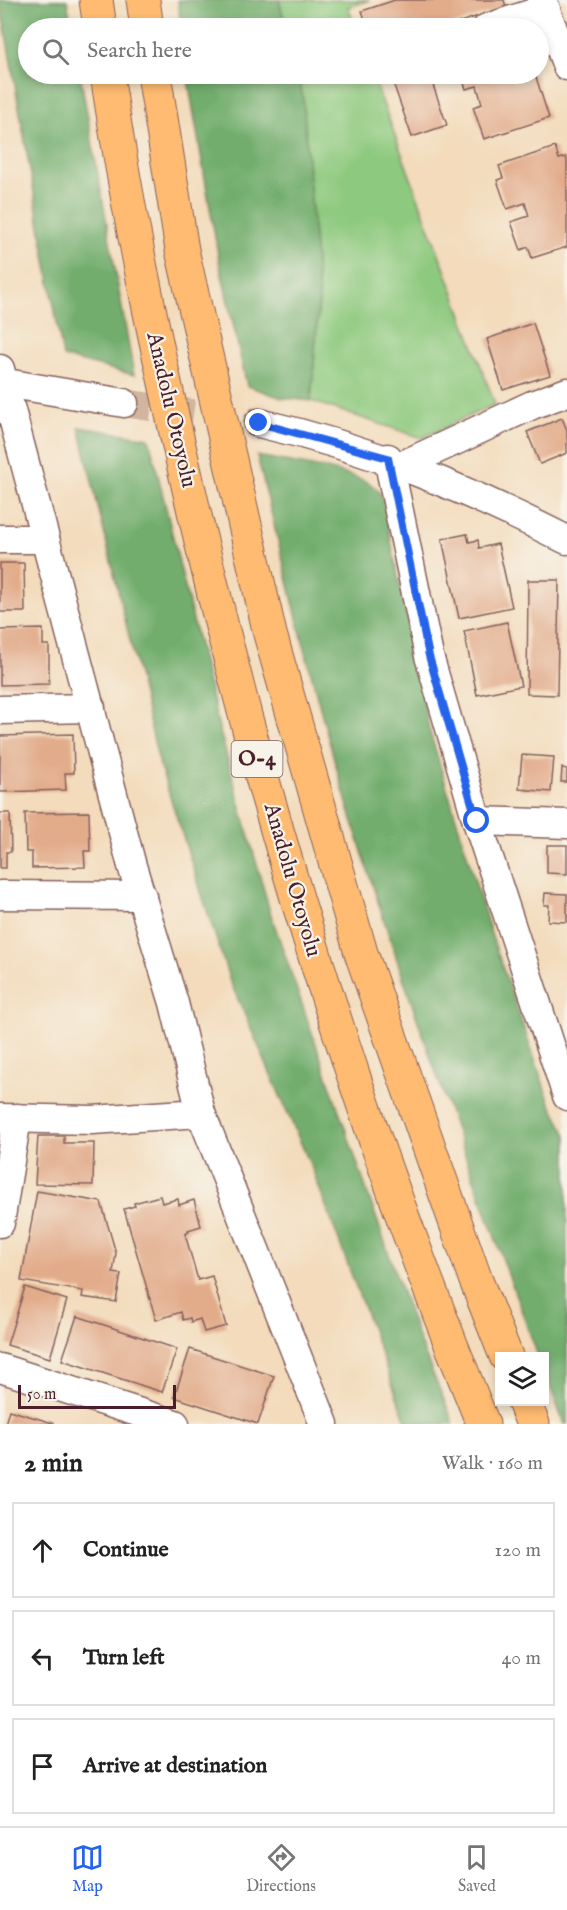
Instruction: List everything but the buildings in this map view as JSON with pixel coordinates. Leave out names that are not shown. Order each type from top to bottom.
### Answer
[{"type":"highway","points":[[96,0],[99,18]]},
{"type":"highway","points":[[143,0],[146,18]]},
{"type":"highway","name":"Anadolu Otoyolu","points":[[109,84],[124,186],[152,329],[225,641],[261,773],[314,955],[370,1120],[419,1262],[483,1424]]},
{"type":"highway","name":"Anadolu Otoyolu","points":[[156,84],[182,250],[235,488],[279,666],[361,953],[472,1268],[504,1352]]},
{"type":"highway","points":[[526,1406],[533,1424]]},
{"type":"street","points":[[523,18],[551,10],[567,66]]},
{"type":"street","points":[[124,403],[1,378],[142,896],[174,1003],[201,1113],[324,1424]]},
{"type":"street","points":[[395,461],[567,392]]},
{"type":"street","points":[[259,423],[395,461],[466,491],[567,540]]},
{"type":"street","points":[[395,461],[429,656],[477,821],[567,1096]]},
{"type":"street","points":[[0,539],[45,539]]},
{"type":"street","points":[[0,710],[91,708]]},
{"type":"street","points":[[477,821],[567,824]]},
{"type":"street","points":[[0,895],[142,896]]},
{"type":"street","points":[[0,1223],[9,1118],[92,1120],[201,1113]]},
{"type":"street","points":[[0,1368],[175,1424]]},
{"type":"green space","points":[[0,0],[67,0],[70,18],[18,18],[18,84],[82,84],[134,375],[63,357]]},
{"type":"green space","points":[[178,0],[279,0],[284,18],[180,18]]},
{"type":"green space","points":[[279,0],[370,0],[348,7],[352,18],[284,18]]},
{"type":"green space","points":[[189,84],[300,84],[303,97],[319,299],[311,401],[282,398],[247,386],[220,266]]},
{"type":"green space","points":[[298,84],[376,84],[495,404],[422,438],[311,401],[319,299]]},
{"type":"green space","points":[[79,427],[149,438],[219,728],[270,912],[418,1338],[454,1424],[407,1424],[313,1171],[230,981],[160,766]]},
{"type":"green space","points":[[257,456],[356,477],[369,483],[378,490],[382,497],[429,729],[492,937],[550,1103],[567,1135],[567,1424],[564,1424],[549,1384],[549,1352],[537,1352],[414,1010],[346,800]]},
{"type":"tunnel","points":[[124,403],[259,423]]},
{"type":"route","points":[[259,423],[302,432],[388,458],[429,656],[477,821]]}]
